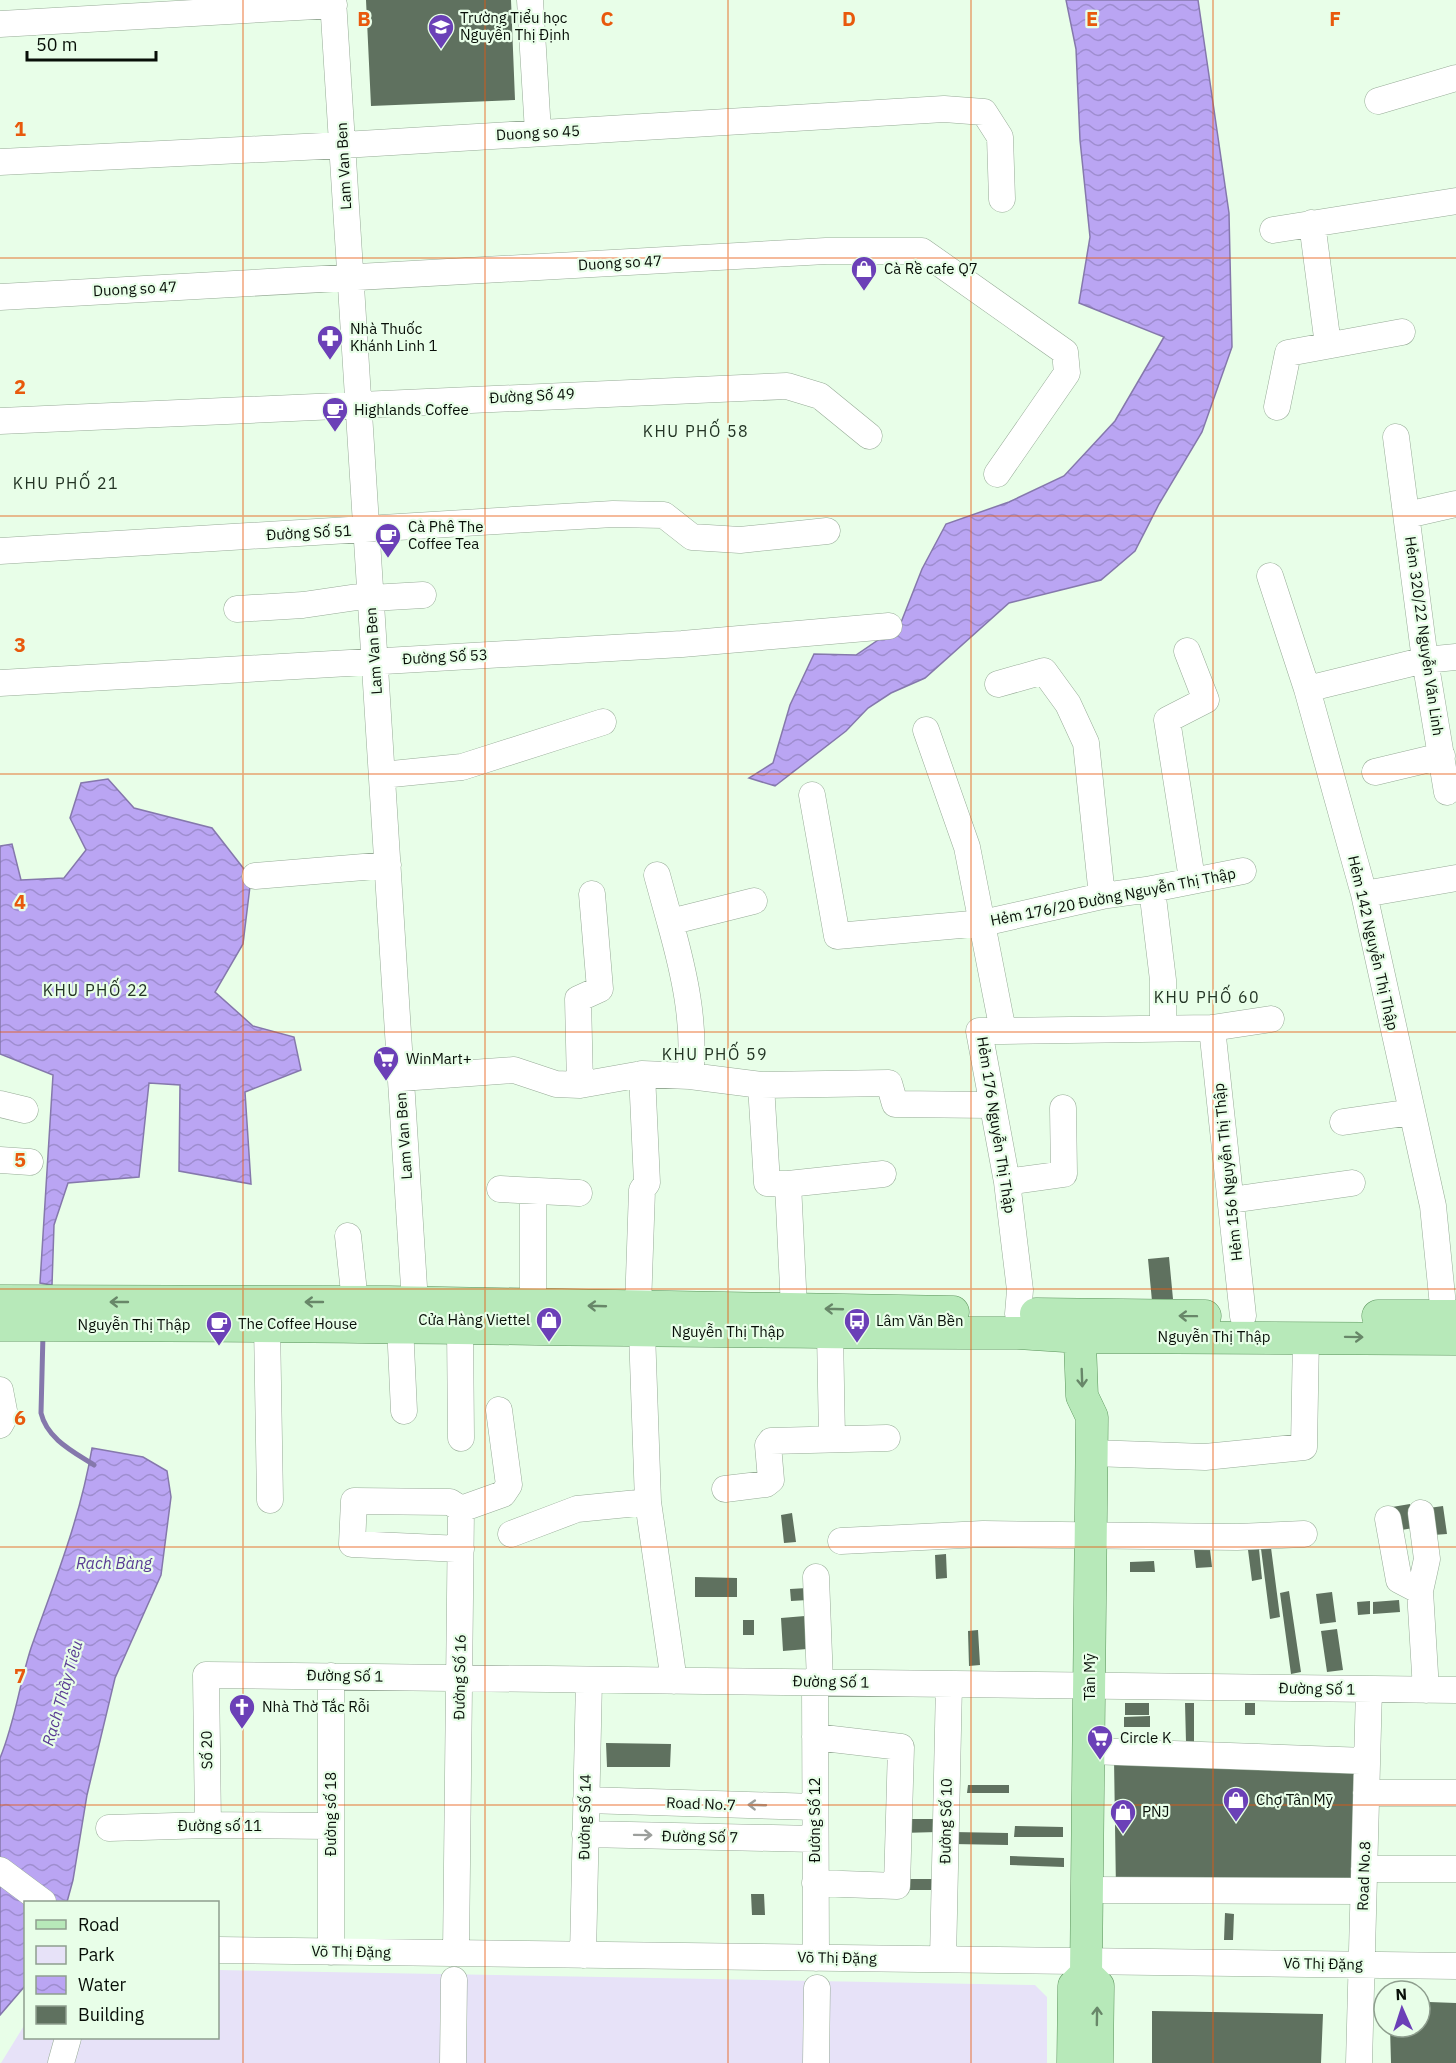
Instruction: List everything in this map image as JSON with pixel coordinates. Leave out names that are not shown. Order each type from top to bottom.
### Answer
[{"type":"main road","name":"Nguyễn Thị Thập","points":[[11,1313],[68,1313],[355,1302],[410,1318],[460,1327],[640,1319],[794,1308],[1018,1323],[1306,1337],[1452,1324]]},
{"type":"main road","name":"Nguyễn Thị Thập","points":[[68,1313],[267,1325],[410,1318],[533,1304],[640,1319],[830,1333],[1018,1323]]},
{"type":"main road","name":"Nguyễn Thị Thập","points":[[1093,1326],[1243,1316],[1452,1324]]},
{"type":"main road","name":"Tân Mỹ","points":[[1073,2063],[1074,1986],[1086,1967],[1092,1417],[1103,1398],[1103,1356],[1093,1326]]},
{"type":"main road","name":"Tân Mỹ","points":[[1086,1967],[1098,1986],[1096,2063]]},
{"type":"street","points":[[530,0],[538,132]]},
{"type":"street","points":[[0,24],[334,2]]},
{"type":"street","name":"Lam Van Ben","points":[[334,2],[401,1078],[410,1318],[404,1411]]},
{"type":"street","points":[[1378,101],[1456,78]]},
{"type":"street","name":"Duong so 45","points":[[0,162],[343,145],[944,108],[984,112],[1000,137],[1002,199]]},
{"type":"street","points":[[1273,230],[1456,201]]},
{"type":"street","points":[[1312,223],[1328,345]]},
{"type":"street","name":"Duong so 47","points":[[0,297],[826,251],[922,251],[1065,352],[1067,373],[996,474]]},
{"type":"street","points":[[1277,407],[1288,353],[1402,332]]},
{"type":"street","name":"Đường Số 49","points":[[0,421],[787,386],[820,396],[869,436]]},
{"type":"street","name":"Hẻm 320/22 Nguyễn Văn Linh","points":[[1396,438],[1425,660],[1448,792]]},
{"type":"street","points":[[1407,515],[1456,504]]},
{"type":"street","name":"Đường Số 51","points":[[0,551],[613,514],[663,515],[692,537],[740,540],[827,531]]},
{"type":"street","name":"Hẻm 142 Nguyễn Thị Thập","points":[[1270,576],[1307,688],[1364,894],[1433,1206],[1452,1324]]},
{"type":"street","points":[[237,609],[303,605],[371,597],[423,595]]},
{"type":"street","name":"Đường Số 53","points":[[0,683],[682,644],[889,626]]},
{"type":"street","points":[[1187,651],[1206,700],[1167,720],[1192,879]]},
{"type":"street","points":[[1307,688],[1425,660],[1456,657]]},
{"type":"street","points":[[998,684],[1044,671],[1068,704],[1086,743],[1102,896]]},
{"type":"street","points":[[382,775],[462,766],[603,722]]},
{"type":"street","name":"Hẻm 176 Nguyễn Thị Thập","points":[[926,730],[967,847],[1003,1030],[979,1031],[1006,1182],[1020,1290],[1018,1323]]},
{"type":"street","points":[[1375,772],[1442,756]]},
{"type":"street","name":"Hẻm 176/20 Đường Nguyễn Thị Thập","points":[[812,795],[837,936],[983,923],[1102,896],[1244,871]]},
{"type":"street","points":[[255,876],[388,865]]},
{"type":"street","points":[[657,874],[685,975],[693,1053],[690,1076]]},
{"type":"street","points":[[1364,894],[1456,878]]},
{"type":"street","points":[[1152,889],[1163,981],[1163,1028]]},
{"type":"street","points":[[580,1085],[578,999],[600,989],[592,894]]},
{"type":"street","points":[[670,921],[754,901]]},
{"type":"street","points":[[1003,1030],[1212,1028],[1271,1019]]},
{"type":"street","name":"Hẻm 156 Nguyễn Thị Thập","points":[[1212,1028],[1243,1316]]},
{"type":"street","points":[[401,1078],[514,1070],[556,1084],[580,1085],[642,1074],[690,1076],[761,1085],[889,1083],[895,1104],[991,1106]]},
{"type":"street","points":[[642,1074],[646,1183],[642,1190],[640,1319],[648,1502],[674,1681]]},
{"type":"street","points":[[761,1085],[767,1183],[788,1184],[883,1174]]},
{"type":"street","points":[[0,1104],[25,1110]]},
{"type":"street","points":[[1006,1182],[1064,1174],[1063,1108]]},
{"type":"street","points":[[1343,1122],[1412,1113]]},
{"type":"street","points":[[0,1160],[30,1162]]},
{"type":"street","points":[[1231,1200],[1352,1183]]},
{"type":"street","points":[[788,1184],[794,1308]]},
{"type":"street","points":[[500,1190],[579,1193]]},
{"type":"street","points":[[533,1304],[534,1191]]},
{"type":"street","points":[[348,1236],[355,1302]]},
{"type":"street","points":[[267,1325],[270,1500]]},
{"type":"street","points":[[460,1327],[461,1438]]},
{"type":"street","points":[[830,1333],[832,1438]]},
{"type":"street","points":[[1092,1453],[1205,1457],[1305,1447],[1306,1337]]},
{"type":"street","points":[[0,1390],[5,1416],[0,1425]]},
{"type":"street","points":[[461,1549],[351,1544],[354,1501],[450,1502],[461,1509],[503,1494],[509,1485],[499,1410]]},
{"type":"street","points":[[725,1489],[766,1484],[771,1480],[768,1445],[771,1441],[887,1438]]},
{"type":"street","points":[[511,1534],[577,1509],[648,1502]]},
{"type":"street","name":"Đường Số 16","points":[[456,1953],[461,1509]]},
{"type":"street","points":[[1421,1514],[1427,1559],[1420,1591],[1426,1690]]},
{"type":"street","points":[[1388,1520],[1399,1580],[1420,1591]]},
{"type":"street","points":[[841,1541],[983,1534],[1237,1537],[1304,1534]]},
{"type":"street","name":"Đường Số 12","points":[[816,1577],[818,1682],[815,1737],[816,1958]]},
{"type":"street","name":"Đường Số 1","points":[[206,1674],[1456,1690]]},
{"type":"street","name":"Số 20","points":[[206,1674],[208,1825]]},
{"type":"street","name":"Đường số 18","points":[[331,1676],[331,1952]]},
{"type":"street","name":"Đường Số 14","points":[[583,1955],[589,1680]]},
{"type":"street","name":"Đường Số 10","points":[[943,1959],[949,1684]]},
{"type":"street","name":"Road No.8","points":[[1359,2063],[1369,1689]]},
{"type":"street","points":[[815,1737],[901,1747],[897,1886],[815,1883]]},
{"type":"street","points":[[1089,1751],[1367,1761]]},
{"type":"street","points":[[1366,1793],[1456,1793]]},
{"type":"street","name":"Road No.7","points":[[586,1800],[815,1807]]},
{"type":"street","name":"Đường số 11","points":[[109,1828],[208,1825],[331,1826]]},
{"type":"street","name":"Đường Số 7","points":[[585,1834],[815,1839]]},
{"type":"street","points":[[1088,1890],[1364,1880],[1456,1869]]},
{"type":"street","points":[[0,1870],[42,1901]]},
{"type":"street","name":"Võ Thị Đặng","points":[[219,1950],[943,1959],[1086,1967],[1361,1964],[1456,1966]]},
{"type":"street","points":[[453,2063],[454,1980]]},
{"type":"street","points":[[816,2063],[817,1988]]},
{"type":"street","points":[[61,2063],[67,2039]]},
{"type":"green space","points":[[219,1970],[1035,1985],[1047,1997],[1047,2063],[1,2063],[24,2026],[24,2039],[219,2039]]},
{"type":"water","points":[[1066,0],[1198,0],[1229,213],[1232,347],[1202,432],[1159,504],[1135,551],[1101,580],[1009,603],[925,678],[891,693],[868,708],[846,731],[775,786],[749,778],[773,763],[790,705],[814,654],[856,655],[900,625],[922,569],[946,524],[1009,502],[1064,476],[1115,421],[1164,337],[1079,303],[1090,237],[1080,140],[1076,49]]},
{"type":"water","points":[[108,779],[134,808],[212,828],[251,878],[243,944],[215,992],[253,1026],[294,1037],[301,1070],[245,1092],[251,1184],[179,1171],[180,1085],[149,1083],[139,1177],[68,1183],[54,1225],[52,1285],[40,1283],[53,1075],[0,1054],[0,846],[12,844],[21,880],[64,878],[86,850],[70,818],[81,783]]},
{"type":"water","name":"Rạch Bàng","points":[[92,1448],[143,1457],[167,1471],[171,1497],[161,1575],[115,1678],[87,1795],[67,1901],[24,1901],[24,1987],[0,2015],[0,1758],[31,1648],[74,1525]]},
{"type":"building","name":"Trường Tiểu học Nguyễn Thị Định","points":[[366,0],[511,0],[515,100],[371,106]]},
{"type":"building","points":[[1169,1257],[1173,1299],[1152,1301],[1148,1259]]},
{"type":"building","points":[[1410,1504],[1413,1528],[1396,1531],[1392,1507]]},
{"type":"building","points":[[1443,1506],[1447,1534],[1433,1535],[1429,1508]]},
{"type":"building","points":[[792,1513],[796,1542],[784,1543],[781,1515]]},
{"type":"building","points":[[1270,1540],[1280,1617],[1270,1619],[1260,1541]]},
{"type":"building","points":[[1209,1541],[1212,1567],[1196,1568],[1193,1542]]},
{"type":"building","points":[[1259,1549],[1262,1579],[1252,1581],[1248,1550]]},
{"type":"building","points":[[946,1554],[947,1578],[936,1579],[935,1555]]},
{"type":"building","points":[[1154,1561],[1155,1572],[1130,1572],[1130,1562]]},
{"type":"building","points":[[695,1577],[737,1578],[737,1597],[695,1597]]},
{"type":"building","points":[[807,1588],[808,1600],[791,1601],[790,1589]]},
{"type":"building","points":[[1289,1591],[1301,1672],[1291,1674],[1280,1593]]},
{"type":"building","points":[[1332,1592],[1336,1622],[1320,1624],[1316,1594]]},
{"type":"building","points":[[1399,1600],[1400,1612],[1373,1614],[1373,1602]]},
{"type":"building","points":[[1370,1601],[1370,1614],[1358,1615],[1357,1602]]},
{"type":"building","points":[[805,1616],[807,1649],[783,1651],[781,1618]]},
{"type":"building","points":[[743,1620],[754,1620],[754,1635],[743,1635]]},
{"type":"building","points":[[1337,1629],[1343,1670],[1327,1672],[1321,1631]]},
{"type":"building","points":[[978,1630],[980,1665],[969,1666],[968,1631]]},
{"type":"building","points":[[1125,1703],[1149,1703],[1149,1715],[1125,1715]]},
{"type":"building","points":[[1185,1703],[1194,1703],[1194,1742],[1186,1742]]},
{"type":"building","points":[[1245,1703],[1255,1703],[1255,1715],[1245,1715]]},
{"type":"building","points":[[1150,1716],[1150,1727],[1124,1727],[1124,1717]]},
{"type":"building","points":[[606,1743],[671,1744],[670,1767],[607,1767]]},
{"type":"building","name":"Chợ Tân Mỹ","points":[[1356,1756],[1357,1887],[1116,1890],[1114,1759]]},
{"type":"building","points":[[968,1785],[1009,1785],[1009,1793],[967,1793]]},
{"type":"building","points":[[900,1819],[938,1819],[938,1832],[901,1833]]},
{"type":"building","points":[[1015,1826],[1063,1827],[1063,1837],[1014,1837]]},
{"type":"building","points":[[953,1832],[1008,1833],[1008,1845],[953,1844]]},
{"type":"building","points":[[1010,1856],[1064,1858],[1064,1867],[1010,1865]]},
{"type":"building","points":[[900,1879],[937,1879],[937,1890],[900,1890]]},
{"type":"building","points":[[751,1894],[764,1894],[765,1915],[752,1915]]},
{"type":"building","points":[[1225,1913],[1234,1914],[1233,1940],[1224,1940]]},
{"type":"building","points":[[1432,2002],[1456,2003],[1456,2063],[1391,2063],[1390,2039],[1432,2039]]},
{"type":"building","points":[[1152,2011],[1323,2014],[1321,2063],[1152,2063]]},
{"type":"waterway","points":[[43,1334],[41,1413],[44,1422],[62,1444],[94,1465]]},
{"type":"place","name":"Trường Tiểu học Nguyễn Thị Định","points":[[441,50]]},
{"type":"place","name":"Cà Rề cafe Q7","points":[[864,292]]},
{"type":"place","name":"Nhà Thuốc Khánh Linh 1","points":[[330,361]]},
{"type":"place","name":"Highlands Coffee","points":[[335,433]]},
{"type":"place","name":"Cà Phê The Coffee Tea","points":[[388,559]]},
{"type":"place","name":"WinMart+","points":[[386,1082]]},
{"type":"place","name":"Cửa Hàng Viettel","points":[[549,1343]]},
{"type":"place","name":"Lâm Văn Bền","points":[[857,1344]]},
{"type":"place","name":"The Coffee House","points":[[219,1347]]},
{"type":"place","name":"Nhà Thờ Tắc Rỗi","points":[[242,1730]]},
{"type":"place","name":"Circle K","points":[[1100,1761]]},
{"type":"place","name":"Chợ Tân Mỹ","points":[[1236,1823]]},
{"type":"place","name":"PNJ","points":[[1123,1835]]},
{"type":"district","name":"KHU PHỐ 58","points":[[696,431]]},
{"type":"district","name":"KHU PHỐ 21","points":[[66,483]]},
{"type":"district","name":"KHU PHỐ 22","points":[[96,990]]},
{"type":"district","name":"KHU PHỐ 60","points":[[1207,997]]},
{"type":"district","name":"KHU PHỐ 59","points":[[715,1054]]},
{"type":"water label","name":"Rạch Thầy Tiêu","points":[[62,1693]]}]
